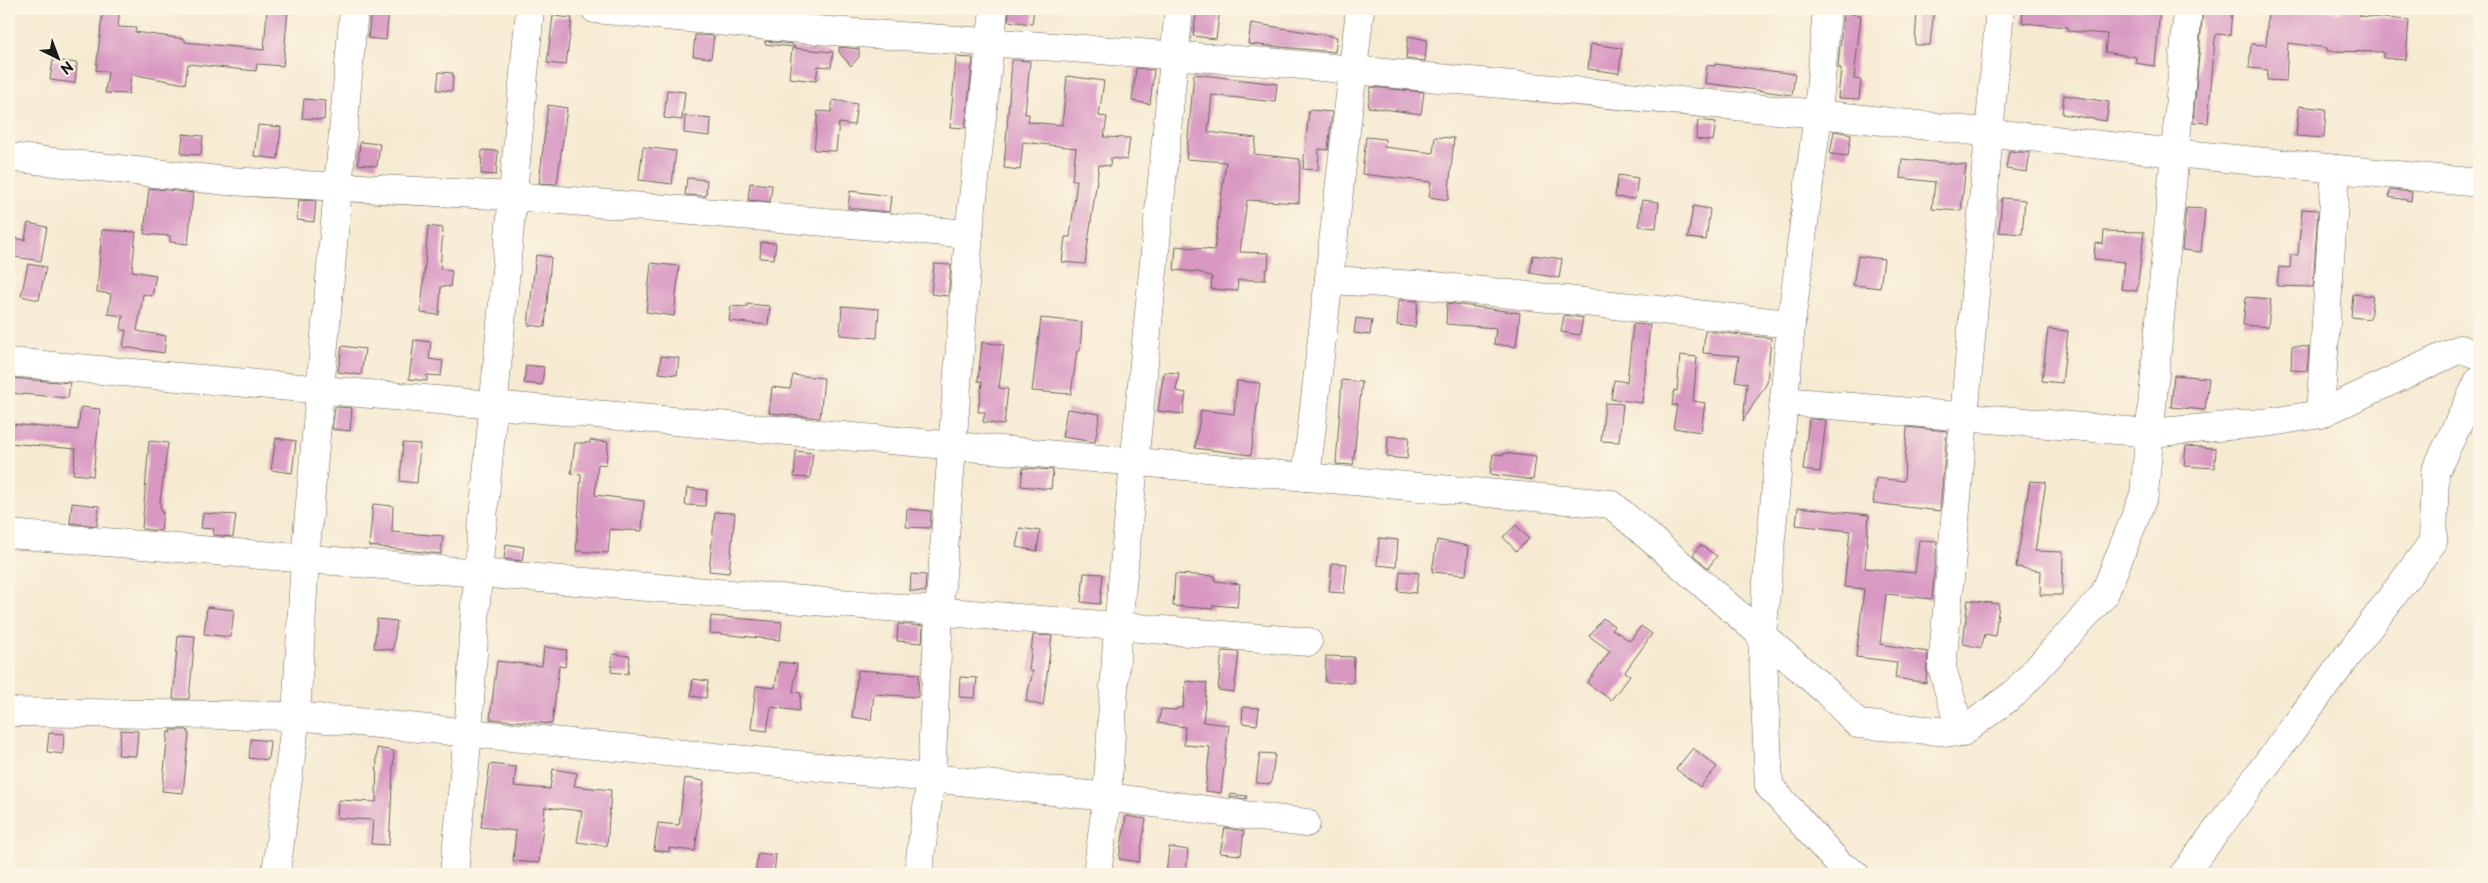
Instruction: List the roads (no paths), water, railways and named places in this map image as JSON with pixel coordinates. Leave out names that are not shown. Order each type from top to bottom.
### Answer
[{"type":"street","points":[[276,874],[296,716],[305,559],[354,9]]},
{"type":"street","points":[[454,874],[468,734],[478,573],[530,9]]},
{"type":"street","points":[[595,9],[788,28],[1174,54],[1353,70],[1818,114],[2175,153],[2479,183]]},
{"type":"street","points":[[918,874],[931,778],[939,612],[969,234],[992,42],[994,9]]},
{"type":"street","points":[[1097,874],[1107,797],[1118,626],[1179,9]]},
{"type":"street","points":[[1306,477],[1360,9]]},
{"type":"street","points":[[1827,9],[1818,114],[1791,324],[1762,636],[1769,786],[1840,865],[1855,874]]},
{"type":"street","points":[[1961,732],[1942,668],[2000,9]]},
{"type":"street","points":[[9,362],[1611,504],[1826,691],[1858,724],[1961,732],[2015,693],[2104,595],[2144,495],[2188,9]]},
{"type":"street","points":[[9,157],[227,181],[512,196],[969,234]]},
{"type":"street","points":[[2320,414],[2336,169]]},
{"type":"street","points":[[1329,280],[1435,286],[1791,324]]},
{"type":"street","points":[[1784,401],[2150,433],[2272,422],[2320,414],[2460,349],[2479,355]]},
{"type":"street","points":[[2184,874],[2434,542],[2435,472],[2479,380]]},
{"type":"street","points":[[9,534],[1308,642]]},
{"type":"street","points":[[9,712],[296,716],[931,778],[1107,797],[1306,823]]}]
